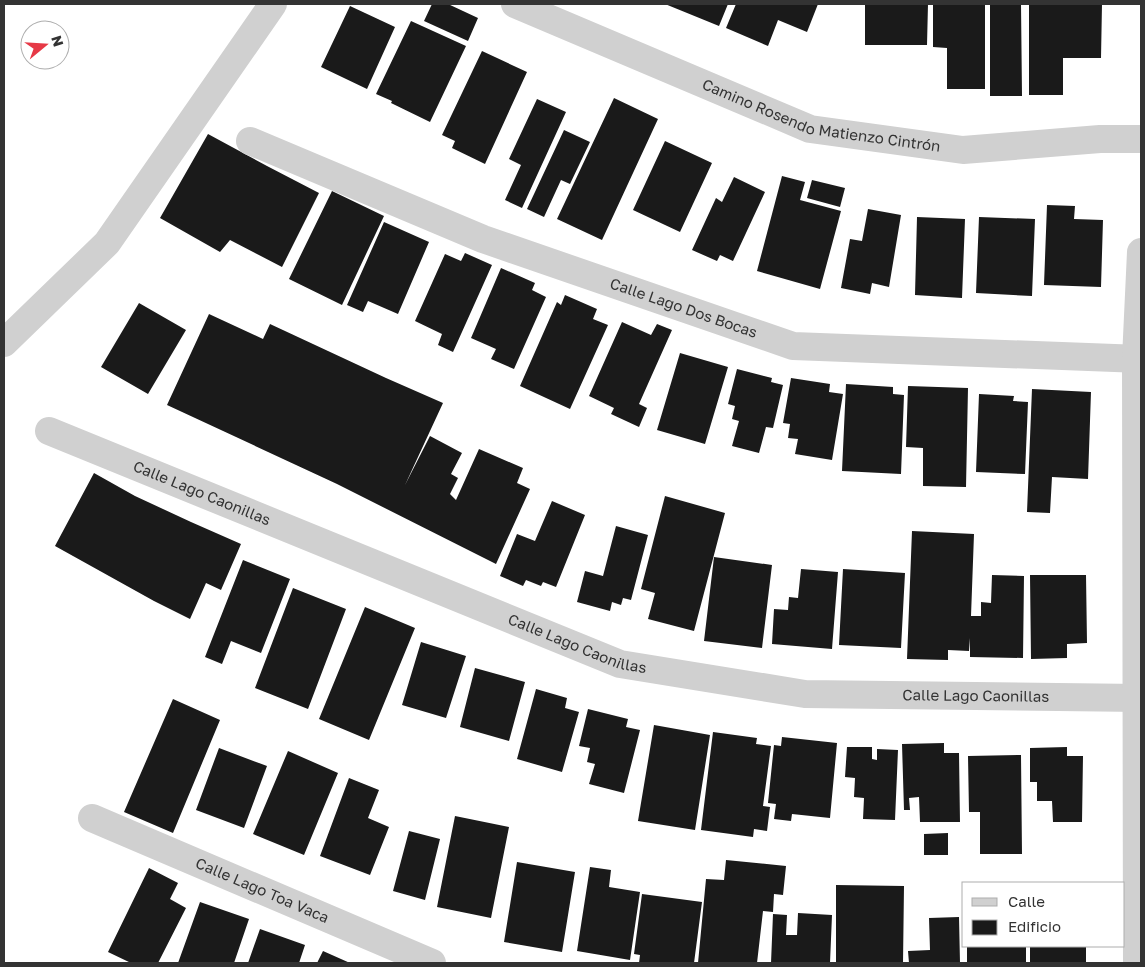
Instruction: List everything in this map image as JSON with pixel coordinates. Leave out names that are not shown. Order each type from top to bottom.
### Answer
[{"type":"street","points":[[4,343],[107,243],[273,4]]},
{"type":"street","name":"Camino Rosendo Matienzo Cintrón","points":[[516,4],[810,129],[963,150],[1100,139],[1141,139]]},
{"type":"street","name":"Calle Lago Dos Bocas","points":[[250,141],[483,239],[793,346],[1139,359]]},
{"type":"street","points":[[1137,963],[1141,252]]},
{"type":"street","name":"Calle Lago Caonillas","points":[[49,431],[620,664],[805,694],[1139,697]]},
{"type":"street","name":"Calle Lago Toa Vaca","points":[[92,818],[432,963]]},
{"type":"building","points":[[432,4],[448,4],[478,18],[468,41],[424,21]]},
{"type":"building","points":[[665,4],[728,4],[719,26]]},
{"type":"building","points":[[736,4],[818,4],[807,32],[778,20],[768,46],[726,28]]},
{"type":"building","points":[[865,4],[928,4],[927,45],[865,45]]},
{"type":"building","points":[[933,4],[985,4],[985,89],[947,89],[947,48],[933,47]]},
{"type":"building","points":[[990,4],[1021,4],[1022,96],[990,96]]},
{"type":"building","points":[[1029,4],[1102,4],[1101,58],[1063,58],[1063,95],[1029,95]]},
{"type":"building","points":[[350,6],[395,27],[367,89],[321,67]]},
{"type":"building","points":[[411,21],[466,46],[430,122],[376,94]]},
{"type":"building","points":[[482,51],[527,72],[485,164],[452,148],[455,141],[442,135]]},
{"type":"building","points":[[614,98],[658,119],[602,240],[557,219]]},
{"type":"building","points":[[537,99],[566,112],[522,208],[505,200],[521,165],[509,159]]},
{"type":"building","points":[[564,130],[590,142],[570,184],[561,180],[544,217],[527,209]]},
{"type":"building","points":[[208,134],[319,193],[282,267],[230,240],[220,252],[160,218]]},
{"type":"building","points":[[665,141],[712,163],[680,232],[633,210]]},
{"type":"building","points":[[782,176],[805,182],[800,200],[841,211],[820,289],[757,271]]},
{"type":"building","points":[[734,177],[765,192],[733,261],[720,255],[717,261],[692,250],[716,198],[722,202]]},
{"type":"building","points":[[812,180],[845,188],[840,207],[807,198]]},
{"type":"building","points":[[332,191],[384,216],[342,305],[289,279]]},
{"type":"building","points":[[1047,205],[1075,206],[1074,219],[1103,220],[1101,287],[1044,285]]},
{"type":"building","points":[[868,209],[901,215],[889,287],[872,283],[870,294],[841,288],[850,239],[862,241]]},
{"type":"building","points":[[917,217],[965,219],[962,298],[915,295]]},
{"type":"building","points":[[979,217],[1035,219],[1032,296],[976,293]]},
{"type":"building","points":[[384,222],[429,242],[398,314],[368,301],[363,312],[347,305]]},
{"type":"building","points":[[465,253],[492,265],[453,352],[438,345],[442,334],[415,321],[445,254],[461,261]]},
{"type":"building","points":[[501,268],[535,283],[532,290],[546,297],[514,369],[491,359],[496,349],[471,338]]},
{"type":"building","points":[[565,295],[597,309],[593,319],[608,325],[570,409],[520,386],[557,302],[561,305]]},
{"type":"building","points":[[139,303],[186,330],[148,394],[101,367]]},
{"type":"building","points":[[209,314],[263,339],[270,324],[443,403],[405,485],[430,436],[462,453],[451,474],[458,478],[450,494],[456,500],[479,449],[523,468],[517,483],[530,489],[496,564],[337,484],[167,405]]},
{"type":"building","points":[[622,322],[651,335],[657,324],[672,330],[639,404],[647,408],[639,427],[611,414],[614,408],[589,396]]},
{"type":"building","points":[[680,353],[728,367],[705,444],[657,430]]},
{"type":"building","points":[[737,369],[772,378],[771,382],[783,385],[773,428],[766,427],[759,453],[732,446],[739,421],[732,419],[735,406],[728,404]]},
{"type":"building","points":[[791,378],[830,384],[829,392],[843,394],[832,460],[795,454],[798,439],[788,438],[790,424],[783,423]]},
{"type":"building","points":[[846,384],[893,387],[893,394],[904,395],[901,474],[842,471]]},
{"type":"building","points":[[908,386],[968,388],[966,487],[923,486],[923,448],[906,447]]},
{"type":"building","points":[[1032,389],[1091,392],[1088,479],[1052,477],[1050,513],[1027,512]]},
{"type":"building","points":[[979,394],[1014,396],[1013,401],[1028,402],[1025,474],[976,472]]},
{"type":"building","points":[[94,473],[135,496],[241,544],[221,590],[206,583],[190,619],[55,546]]},
{"type":"building","points":[[665,496],[725,513],[694,631],[648,619],[655,593],[641,589]]},
{"type":"building","points":[[552,501],[585,515],[556,587],[543,582],[541,586],[526,580],[523,586],[500,576],[517,534],[535,541]]},
{"type":"building","points":[[616,526],[648,535],[631,600],[623,598],[621,605],[612,602],[610,611],[577,602],[585,571],[603,576]]},
{"type":"building","points":[[912,531],[974,534],[971,616],[981,616],[981,602],[991,603],[992,575],[1024,576],[1023,658],[970,657],[970,638],[969,651],[948,650],[948,660],[907,659]]},
{"type":"building","points":[[714,557],[772,565],[762,648],[704,641]]},
{"type":"building","points":[[243,560],[290,579],[261,653],[231,641],[222,664],[205,657]]},
{"type":"building","points":[[801,569],[838,572],[832,649],[772,644],[774,609],[788,610],[789,597],[798,598]]},
{"type":"building","points":[[843,569],[905,573],[901,648],[839,645]]},
{"type":"building","points":[[1030,575],[1086,575],[1087,643],[1067,644],[1067,658],[1031,659]]},
{"type":"building","points":[[293,588],[346,609],[308,709],[255,688]]},
{"type":"building","points":[[365,607],[415,628],[369,740],[319,719]]},
{"type":"building","points":[[421,642],[466,656],[446,718],[402,705]]},
{"type":"building","points":[[475,668],[525,682],[509,741],[460,727]]},
{"type":"building","points":[[536,689],[567,698],[565,708],[579,712],[562,772],[517,759]]},
{"type":"building","points":[[173,699],[220,720],[173,833],[124,812]]},
{"type":"building","points":[[588,709],[628,719],[626,727],[640,730],[624,793],[589,784],[595,764],[587,762],[590,748],[579,746]]},
{"type":"building","points":[[654,725],[710,735],[695,830],[638,821]]},
{"type":"building","points":[[713,732],[757,738],[756,744],[771,746],[763,806],[770,807],[767,831],[754,829],[753,837],[701,830]]},
{"type":"building","points":[[782,737],[837,743],[830,818],[792,814],[791,821],[774,819],[776,804],[768,803],[774,745],[781,746]]},
{"type":"building","points":[[944,743],[944,753],[959,753],[960,822],[920,822],[919,797],[909,798],[910,810],[904,810],[902,744]]},
{"type":"building","points":[[847,747],[872,747],[872,759],[877,760],[877,749],[898,750],[895,820],[863,819],[864,798],[854,797],[855,778],[845,777]]},
{"type":"building","points":[[1067,747],[1067,756],[1083,756],[1082,822],[1053,822],[1052,801],[1037,801],[1037,782],[1030,782],[1030,748]]},
{"type":"building","points":[[219,748],[267,766],[244,828],[196,810]]},
{"type":"building","points":[[288,751],[338,773],[304,855],[253,834]]},
{"type":"building","points":[[1021,755],[1022,854],[980,854],[980,812],[969,812],[968,756]]},
{"type":"building","points":[[349,778],[379,790],[368,818],[389,827],[370,875],[320,856]]},
{"type":"building","points":[[455,816],[509,827],[491,918],[437,907]]},
{"type":"building","points":[[409,831],[440,839],[425,900],[393,891]]},
{"type":"building","points":[[948,833],[948,855],[924,855],[924,834]]},
{"type":"building","points":[[726,860],[786,866],[783,895],[774,894],[773,912],[763,911],[757,963],[698,963],[706,879],[724,880]]},
{"type":"building","points":[[517,862],[575,872],[562,952],[504,942]]},
{"type":"building","points":[[590,867],[611,870],[609,887],[640,892],[630,960],[577,951]]},
{"type":"building","points":[[149,868],[178,883],[170,899],[186,908],[158,963],[131,963],[108,952]]},
{"type":"building","points":[[836,885],[904,886],[903,963],[836,963]]},
{"type":"building","points":[[642,894],[702,902],[694,963],[639,963],[640,955],[634,954]]},
{"type":"building","points":[[200,902],[249,919],[234,963],[178,963]]},
{"type":"building","points":[[798,913],[832,915],[830,963],[771,963],[773,914],[787,915],[786,935],[797,935]]},
{"type":"building","points":[[959,917],[960,963],[909,963],[908,951],[930,950],[929,918]]},
{"type":"building","points":[[260,929],[305,945],[299,963],[248,963]]},
{"type":"building","points":[[967,947],[1026,947],[1026,963],[967,963]]},
{"type":"building","points":[[1030,947],[1086,947],[1086,963],[1030,963]]},
{"type":"building","points":[[323,951],[350,963],[317,963]]}]
